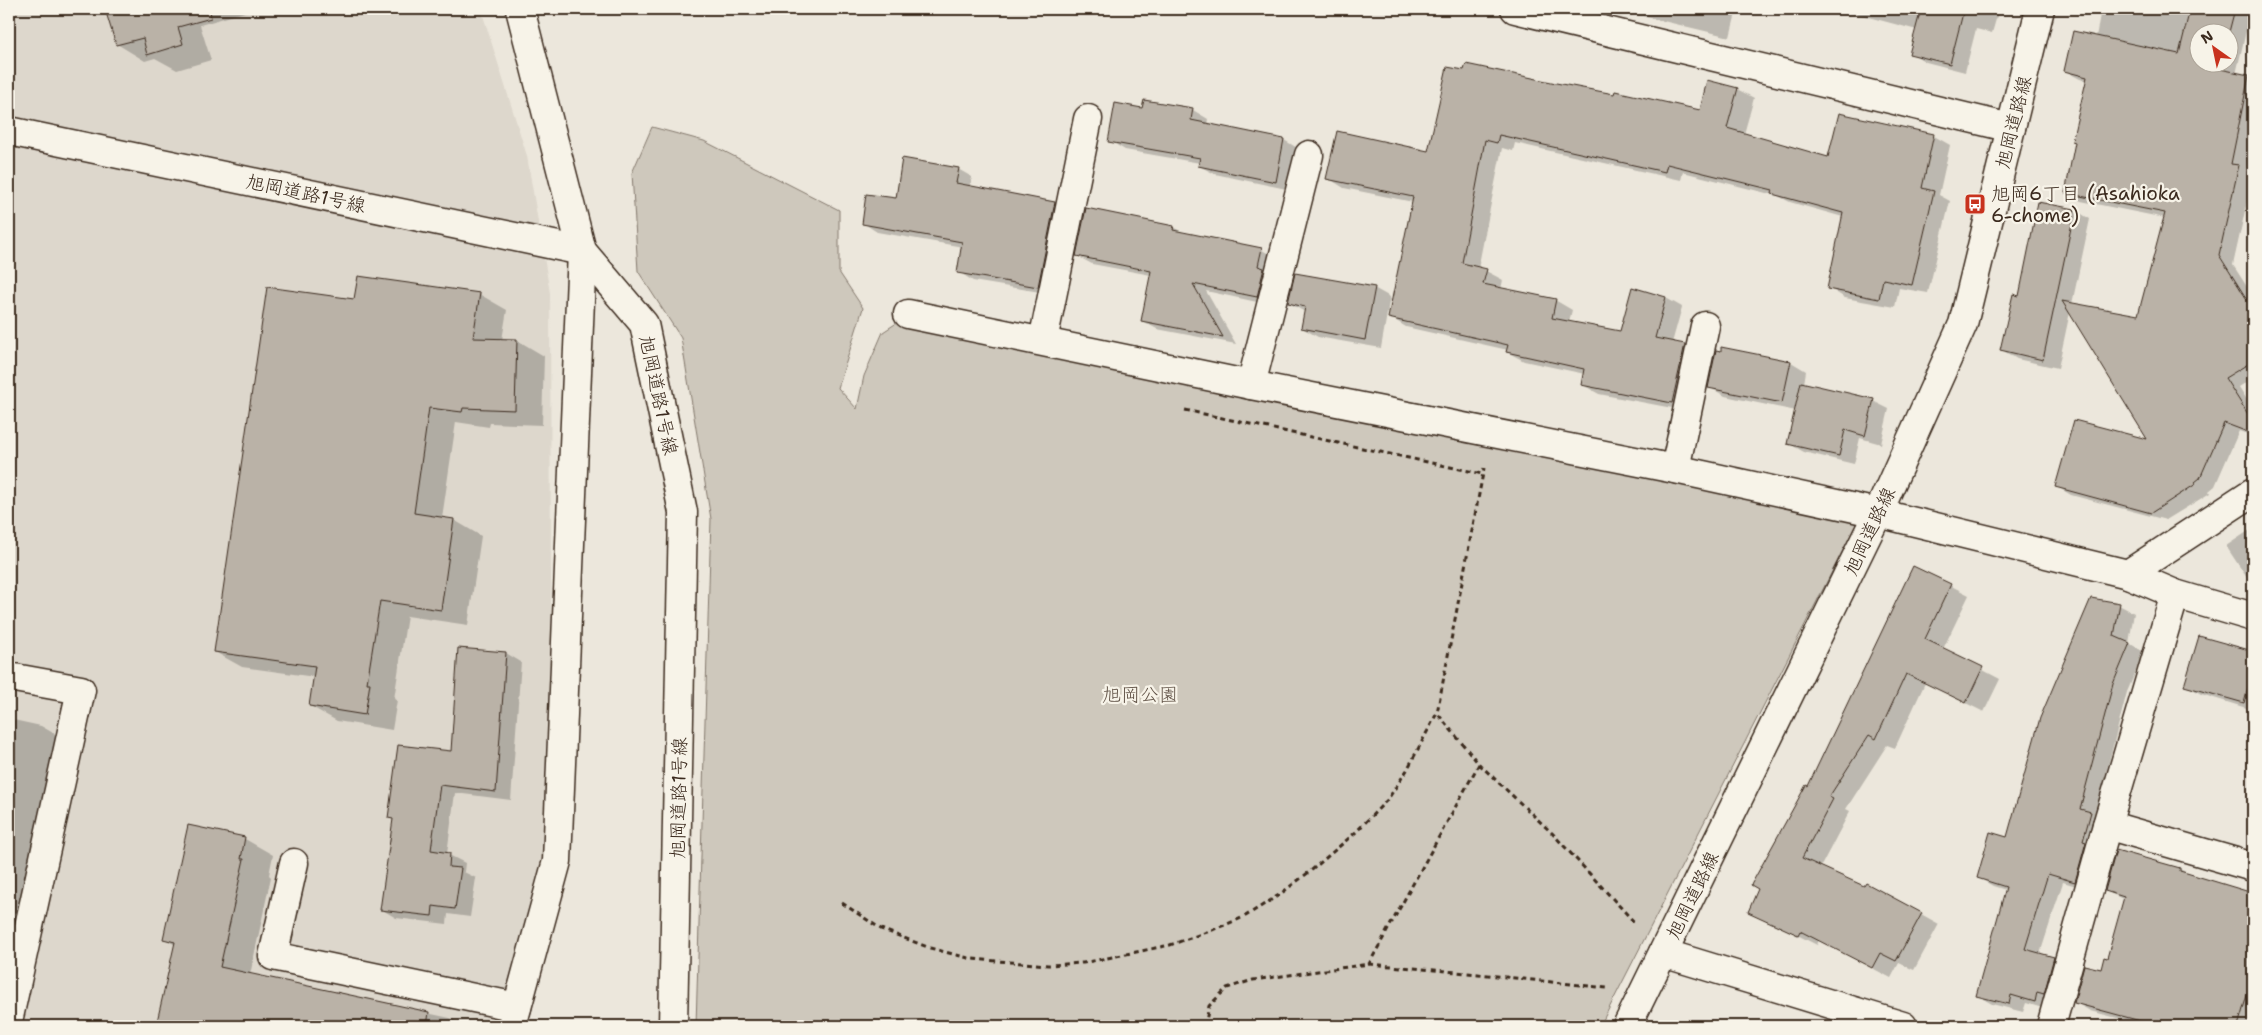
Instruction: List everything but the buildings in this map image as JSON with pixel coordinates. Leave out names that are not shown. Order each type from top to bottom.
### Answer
[{"type":"street","points":[[294,862],[273,956],[514,1017],[557,861],[582,251],[520,9]]},
{"type":"street","points":[[1515,9],[2011,128]]},
{"type":"street","name":"旭岡道路線","points":[[1627,1026],[1878,513],[1963,324],[2040,9]]},
{"type":"street","points":[[1044,341],[1088,119]]},
{"type":"street","name":"旭岡道路1号線","points":[[9,131],[582,251],[644,324],[683,512],[673,1026]]},
{"type":"street","points":[[1251,385],[1309,155]]},
{"type":"street","points":[[908,314],[1251,385],[1675,469],[1878,513],[2128,574],[2175,594],[2253,617]]},
{"type":"street","points":[[1675,469],[1705,326]]},
{"type":"street","points":[[2128,574],[2253,492]]},
{"type":"street","points":[[2051,1026],[2107,825],[2175,594]]},
{"type":"street","points":[[9,676],[81,690],[9,1017]]},
{"type":"street","points":[[2107,825],[2253,867]]},
{"type":"street","points":[[1663,953],[1903,1026]]},
{"type":"path","points":[[1183,410],[1483,474]]},
{"type":"path","points":[[842,903],[882,929],[930,948],[972,959],[1048,966],[1083,963],[1170,945],[1210,932],[1244,917],[1313,870],[1356,832],[1388,799],[1407,770],[1437,713],[1492,433]]},
{"type":"path","points":[[1437,713],[1480,764],[1552,833],[1663,953]]},
{"type":"path","points":[[1369,964],[1480,764]]},
{"type":"path","points":[[1205,1026],[1209,1006],[1227,988],[1253,980],[1369,964],[1644,993]]},
{"type":"shaded area","points":[[9,9],[481,9],[527,156],[550,293],[552,861],[512,1026],[9,1026]]},
{"type":"green space","name":"旭岡公園","points":[[652,127],[704,141],[839,210],[839,272],[863,308],[838,388],[857,409],[864,376],[883,332],[918,309],[1865,507],[1600,1026],[696,1026],[711,519],[681,338],[638,271],[632,173]]},
{"type":"place","name":"旭岡6丁目 (Asahioka 6-chome)","points":[[1975,204]]}]
